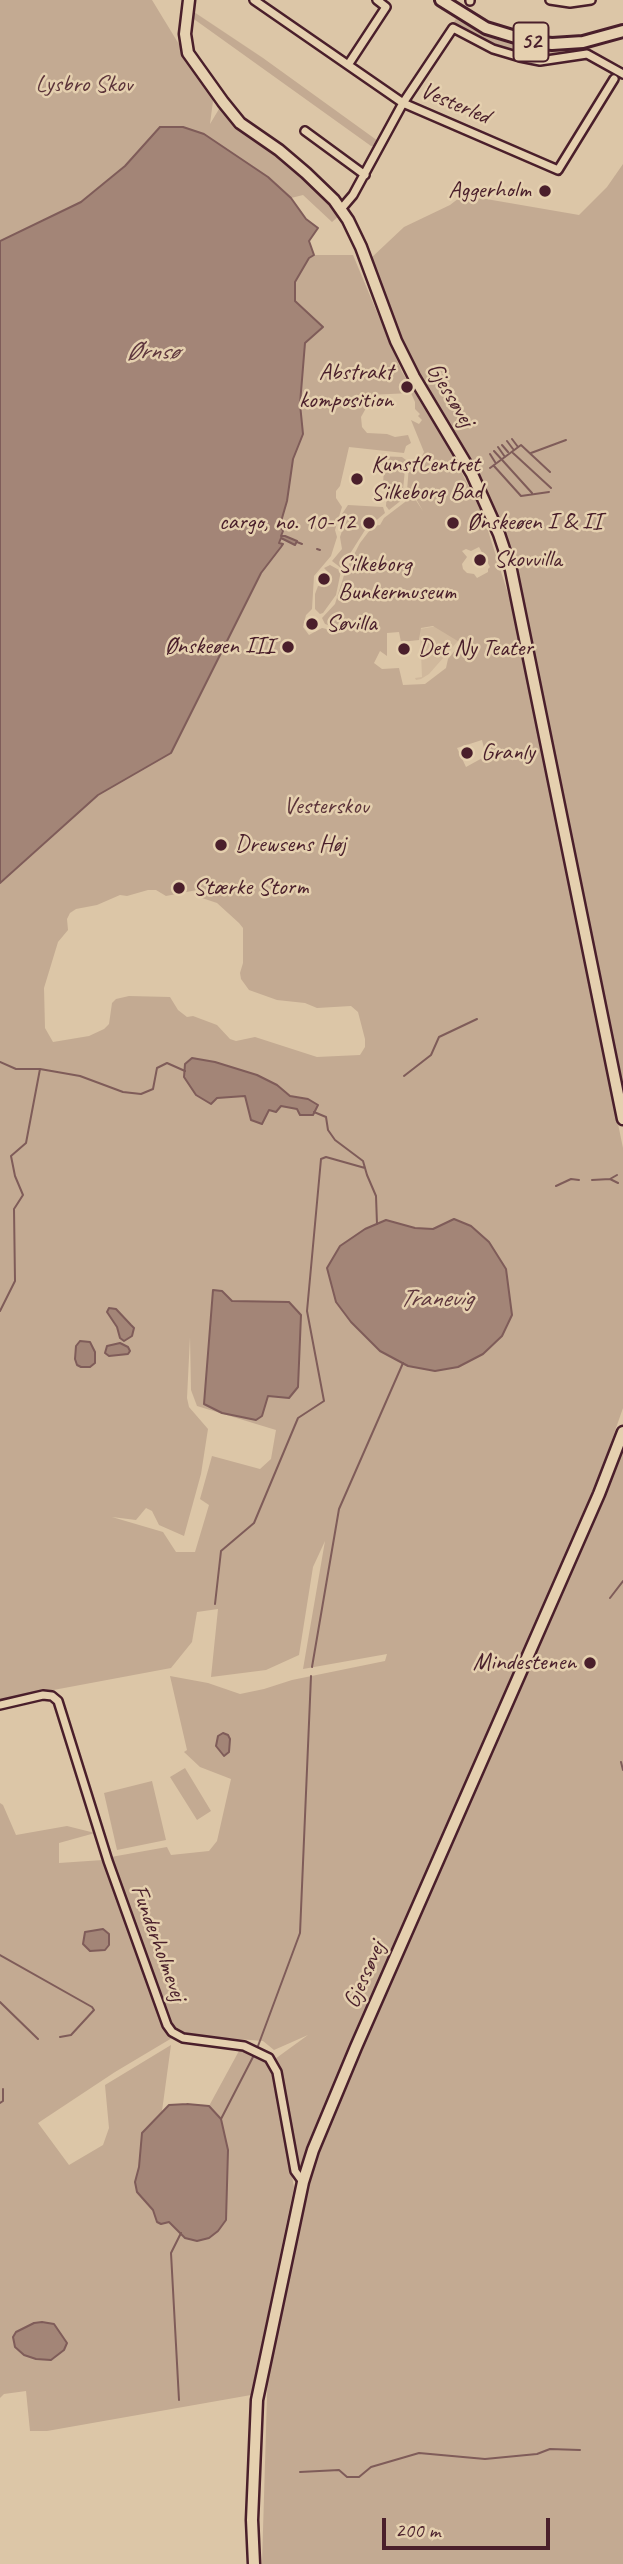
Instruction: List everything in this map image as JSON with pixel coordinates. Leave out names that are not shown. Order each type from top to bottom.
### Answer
[{"type":"main road","name":"52","points":[[441,0],[486,28],[532,42],[583,42],[623,31]]},
{"type":"street","name":"Gjessøvej","points":[[189,0],[185,34],[188,52],[240,122],[295,163],[341,209],[361,247],[402,353],[472,474],[491,514],[507,558],[623,1119]]},
{"type":"street","name":"Vesterled","points":[[254,0],[404,103],[558,170],[614,79]]},
{"type":"street","points":[[348,65],[387,6],[377,0]]},
{"type":"street","points":[[550,0],[570,3],[591,0]]},
{"type":"street","points":[[341,209],[353,195],[404,103],[453,28],[493,49],[520,57],[540,61],[587,54],[623,74]]},
{"type":"street","points":[[305,131],[365,175]]},
{"type":"street","name":"Gjessøvej","points":[[254,2564],[252,2520],[257,2400],[303,2182],[313,2150],[594,1507],[623,1432]]},
{"type":"street","name":"Funderholmevej","points":[[0,1705],[43,1695],[52,1696],[58,1701],[108,1861],[167,2025],[183,2038],[244,2046],[269,2058],[277,2073],[295,2171],[303,2182]]},
{"type":"shaded area","points":[[468,602],[458,641],[429,674],[416,680],[415,678],[422,677],[420,629],[438,626]]},
{"type":"green space","name":"Lysbro Skov","points":[[0,0],[152,0],[217,100],[213,101],[210,124],[219,109],[223,109],[320,190],[340,215],[332,222],[303,195],[291,198],[268,177],[204,134],[171,127],[127,187],[0,254]]},
{"type":"green space","points":[[194,12],[378,141],[375,146],[371,146],[191,17]]},
{"type":"green space","points":[[456,19],[485,35],[524,49],[581,53],[547,58],[502,49],[458,27],[454,22]]},
{"type":"green space","points":[[623,164],[623,1091],[507,540],[485,487],[406,351],[370,259],[404,227],[450,205],[463,195],[579,215],[607,187]]},
{"type":"green space","name":"Vesterskov","points":[[353,255],[402,372],[453,455],[483,515],[511,603],[623,1148],[623,1408],[597,1482],[299,2169],[275,2059],[308,2035],[274,2050],[263,2041],[188,2035],[175,2029],[111,1857],[167,1847],[171,1855],[209,1851],[217,1841],[231,1779],[200,1767],[184,1752],[187,1750],[170,1676],[208,1683],[240,1694],[292,1680],[385,1661],[387,1654],[303,1669],[325,1541],[313,1567],[299,1655],[266,1670],[211,1677],[218,1609],[197,1612],[192,1642],[171,1668],[0,1700],[0,883],[98,795],[171,753],[261,573],[281,547],[281,538],[296,543],[297,540],[281,536],[280,525],[293,459],[292,286],[309,257]],"holes":[[[411,393],[415,409],[422,420],[419,424],[411,420],[424,452],[420,460],[411,461],[409,465],[407,491],[415,497],[423,511],[413,496],[407,494],[405,502],[384,518],[380,525],[373,526],[360,543],[345,572],[335,604],[322,618],[325,624],[343,630],[340,632],[322,628],[309,635],[303,627],[306,615],[312,609],[314,576],[331,556],[337,537],[335,530],[342,507],[336,498],[336,491],[340,486],[349,447],[404,453],[406,446],[411,443],[408,435],[395,437],[367,433],[362,427],[361,417],[370,401],[368,395]],[[479,547],[490,567],[488,572],[477,578],[463,569],[462,564],[467,557],[462,551],[471,551]],[[433,626],[461,643],[448,659],[446,668],[425,684],[403,685],[399,668],[382,669],[374,663],[380,651],[387,656],[387,633],[399,632],[401,642],[419,640],[421,628]],[[482,740],[486,756],[466,767],[457,748]],[[156,890],[166,896],[197,890],[202,898],[217,903],[243,928],[243,963],[240,973],[249,990],[277,1000],[305,1003],[317,1008],[351,1006],[358,1012],[365,1039],[365,1047],[360,1055],[317,1057],[255,1037],[236,1041],[230,1039],[217,1025],[193,1016],[187,1017],[178,1010],[170,997],[129,996],[116,999],[112,1003],[109,1024],[104,1029],[89,1036],[53,1042],[45,1028],[44,988],[58,942],[68,930],[67,919],[76,909],[97,905],[120,895]],[[215,1062],[257,1075],[277,1085],[290,1096],[308,1099],[297,1109],[281,1106],[269,1109],[251,1120],[246,1096],[217,1098]],[[386,1220],[415,1228],[433,1229],[506,1269],[512,1315],[336,1302],[328,1268]],[[222,1291],[232,1301],[268,1396],[262,1416]],[[190,1337],[191,1390],[197,1406],[276,1430],[271,1459],[260,1469],[212,1456],[200,1499],[209,1505],[195,1552],[176,1552],[163,1532],[112,1517],[136,1520],[146,1508],[152,1511],[159,1525],[184,1536],[201,1474],[208,1429],[189,1407],[187,1398]]]},
{"type":"green space","points":[[378,456],[402,457],[406,460],[403,489],[395,486],[383,487],[384,465],[377,464]]},
{"type":"green space","points":[[387,491],[394,496],[403,492],[403,499],[389,510],[386,506]]},
{"type":"green space","points":[[348,505],[383,507],[385,513],[365,530],[341,568],[332,561],[342,549],[340,537],[345,522],[342,514]]},
{"type":"green space","points":[[330,565],[341,571],[336,595],[320,614],[315,609],[315,594],[318,586],[324,587],[327,571],[324,568]]},
{"type":"green space","points":[[623,1444],[623,2564],[262,2564],[268,2362],[318,2150],[368,2030],[519,1691]]},
{"type":"green space","points":[[185,1768],[211,1811],[197,1820],[170,1777]]},
{"type":"green space","points":[[152,1781],[166,1840],[117,1850],[104,1793]]},
{"type":"green space","points":[[0,1803],[16,1835],[67,1826],[95,1833],[59,1843],[59,1863],[103,1860],[131,1939],[172,2038],[38,2123],[69,2165],[103,2145],[109,2128],[105,2085],[171,2045],[162,2111],[142,2133],[135,2182],[137,2191],[153,2210],[157,2222],[169,2222],[185,2238],[226,2220],[228,2150],[221,2119],[209,2106],[240,2049],[263,2058],[273,2073],[294,2187],[251,2395],[47,2431],[30,2431],[26,2391],[4,2394],[0,2398]]},
{"type":"water","name":"Ørnsø","points":[[160,127],[183,127],[204,134],[268,177],[291,198],[306,219],[318,228],[309,241],[314,255],[309,258],[295,282],[295,301],[323,327],[305,343],[300,404],[303,434],[293,459],[287,501],[280,525],[283,531],[281,536],[297,541],[295,545],[281,538],[279,543],[283,544],[261,573],[171,753],[98,795],[0,883],[0,241],[81,202],[125,166]]},
{"type":"water","points":[[192,1058],[257,1075],[277,1085],[290,1096],[308,1099],[318,1105],[313,1115],[300,1115],[297,1109],[281,1106],[276,1112],[269,1110],[262,1124],[251,1120],[245,1096],[217,1098],[211,1104],[196,1095],[184,1077],[185,1064]]},
{"type":"water","name":"Tranevig","points":[[454,1219],[471,1226],[489,1242],[506,1269],[512,1315],[502,1336],[483,1354],[458,1367],[435,1371],[408,1366],[380,1351],[351,1322],[336,1302],[327,1268],[340,1246],[365,1229],[386,1220],[415,1228],[433,1229]]},
{"type":"water","points":[[213,1290],[222,1291],[232,1301],[289,1302],[301,1315],[298,1387],[289,1398],[268,1396],[262,1416],[256,1420],[222,1413],[204,1404]]},
{"type":"water","points":[[109,1308],[116,1309],[134,1328],[132,1336],[124,1341],[107,1312]]},
{"type":"water","points":[[80,1341],[90,1342],[95,1352],[95,1363],[90,1367],[77,1365],[76,1346]]},
{"type":"water","points":[[120,1343],[128,1347],[128,1354],[109,1356],[105,1353],[107,1346]]},
{"type":"water","points":[[223,1733],[230,1739],[229,1752],[224,1756],[216,1746],[218,1736]]},
{"type":"water","points":[[103,1929],[109,1934],[109,1945],[105,1950],[90,1951],[83,1944],[85,1932]]},
{"type":"water","points":[[169,2105],[209,2106],[221,2119],[228,2150],[226,2220],[209,2238],[197,2241],[185,2238],[169,2222],[157,2222],[153,2210],[137,2192],[135,2182],[142,2133]]},
{"type":"water","points":[[42,2322],[54,2324],[67,2343],[64,2350],[51,2360],[24,2355],[15,2347],[13,2337],[16,2332]]},
{"type":"waterway","points":[[512,439],[518,447]]},
{"type":"waterway","points":[[531,453],[566,440]]},
{"type":"waterway","points":[[507,441],[513,449]]},
{"type":"waterway","points":[[502,445],[508,452]]},
{"type":"waterway","points":[[490,468],[521,445],[550,472]]},
{"type":"waterway","points":[[498,447],[505,457]]},
{"type":"waterway","points":[[494,451],[532,493]]},
{"type":"waterway","points":[[513,453],[551,488]]},
{"type":"waterway","points":[[490,454],[495,462]]},
{"type":"waterway","points":[[494,466],[521,496],[549,492]]},
{"type":"waterway","points":[[297,542],[302,544]]},
{"type":"waterway","points":[[404,1076],[431,1055],[439,1037],[477,1019]]},
{"type":"waterway","points":[[0,1062],[16,1069],[40,1069],[26,1143],[11,1156],[23,1195],[14,1209],[15,1281],[0,1311]]},
{"type":"waterway","points":[[40,1069],[80,1076],[123,1092],[141,1094],[153,1089],[157,1068],[167,1063],[185,1071]]},
{"type":"waterway","points":[[314,1112],[326,1117],[328,1130],[335,1140],[363,1161],[376,1196],[377,1224]]},
{"type":"waterway","points":[[215,1604],[221,1551],[254,1523],[298,1418],[324,1401],[307,1311],[321,1159],[326,1157],[365,1168]]},
{"type":"waterway","points":[[592,1180],[610,1179],[617,1175]]},
{"type":"waterway","points":[[556,1186],[571,1179],[579,1180]]},
{"type":"waterway","points":[[610,1179],[618,1183]]},
{"type":"waterway","points":[[312,1667],[339,1509],[403,1363]]},
{"type":"waterway","points":[[610,1598],[623,1581]]},
{"type":"waterway","points":[[258,2046],[300,1933],[311,1676]]},
{"type":"waterway","points":[[621,1762],[623,1770]]},
{"type":"waterway","points":[[0,1955],[92,2007],[94,2010],[71,2035],[60,2037]]},
{"type":"waterway","points":[[0,2002],[38,2039]]},
{"type":"waterway","points":[[221,2119],[254,2055]]},
{"type":"waterway","points":[[0,2103],[3,2101],[3,2089]]},
{"type":"waterway","points":[[179,2400],[171,2253],[181,2233]]},
{"type":"waterway","points":[[300,2472],[339,2470],[347,2477],[359,2477],[371,2467],[419,2453],[485,2459],[537,2454],[550,2449],[580,2450]]},
{"type":"place","name":"Aggerholm","points":[[545,191]]},
{"type":"place","name":"Abstrakt komposition","points":[[407,387]]},
{"type":"place","name":"KunstCentret Silkeborg Bad","points":[[357,479]]},
{"type":"place","name":"cargo, no. 10-12","points":[[369,523]]},
{"type":"place","name":"Ønskeøen I & II","points":[[453,523]]},
{"type":"place","name":"Skovvilla","points":[[480,560]]},
{"type":"place","name":"Silkeborg Bunkermuseum","points":[[324,579]]},
{"type":"place","name":"Søvilla","points":[[312,624]]},
{"type":"place","name":"Ønskeøen III","points":[[288,647]]},
{"type":"place","name":"Det Ny Teater","points":[[404,649]]},
{"type":"place","name":"Granly","points":[[467,753]]},
{"type":"place","name":"Drewsens Høj","points":[[221,845]]},
{"type":"place","name":"Stærke Storm","points":[[179,888]]},
{"type":"place","name":"Mindestenen","points":[[590,1663]]}]
